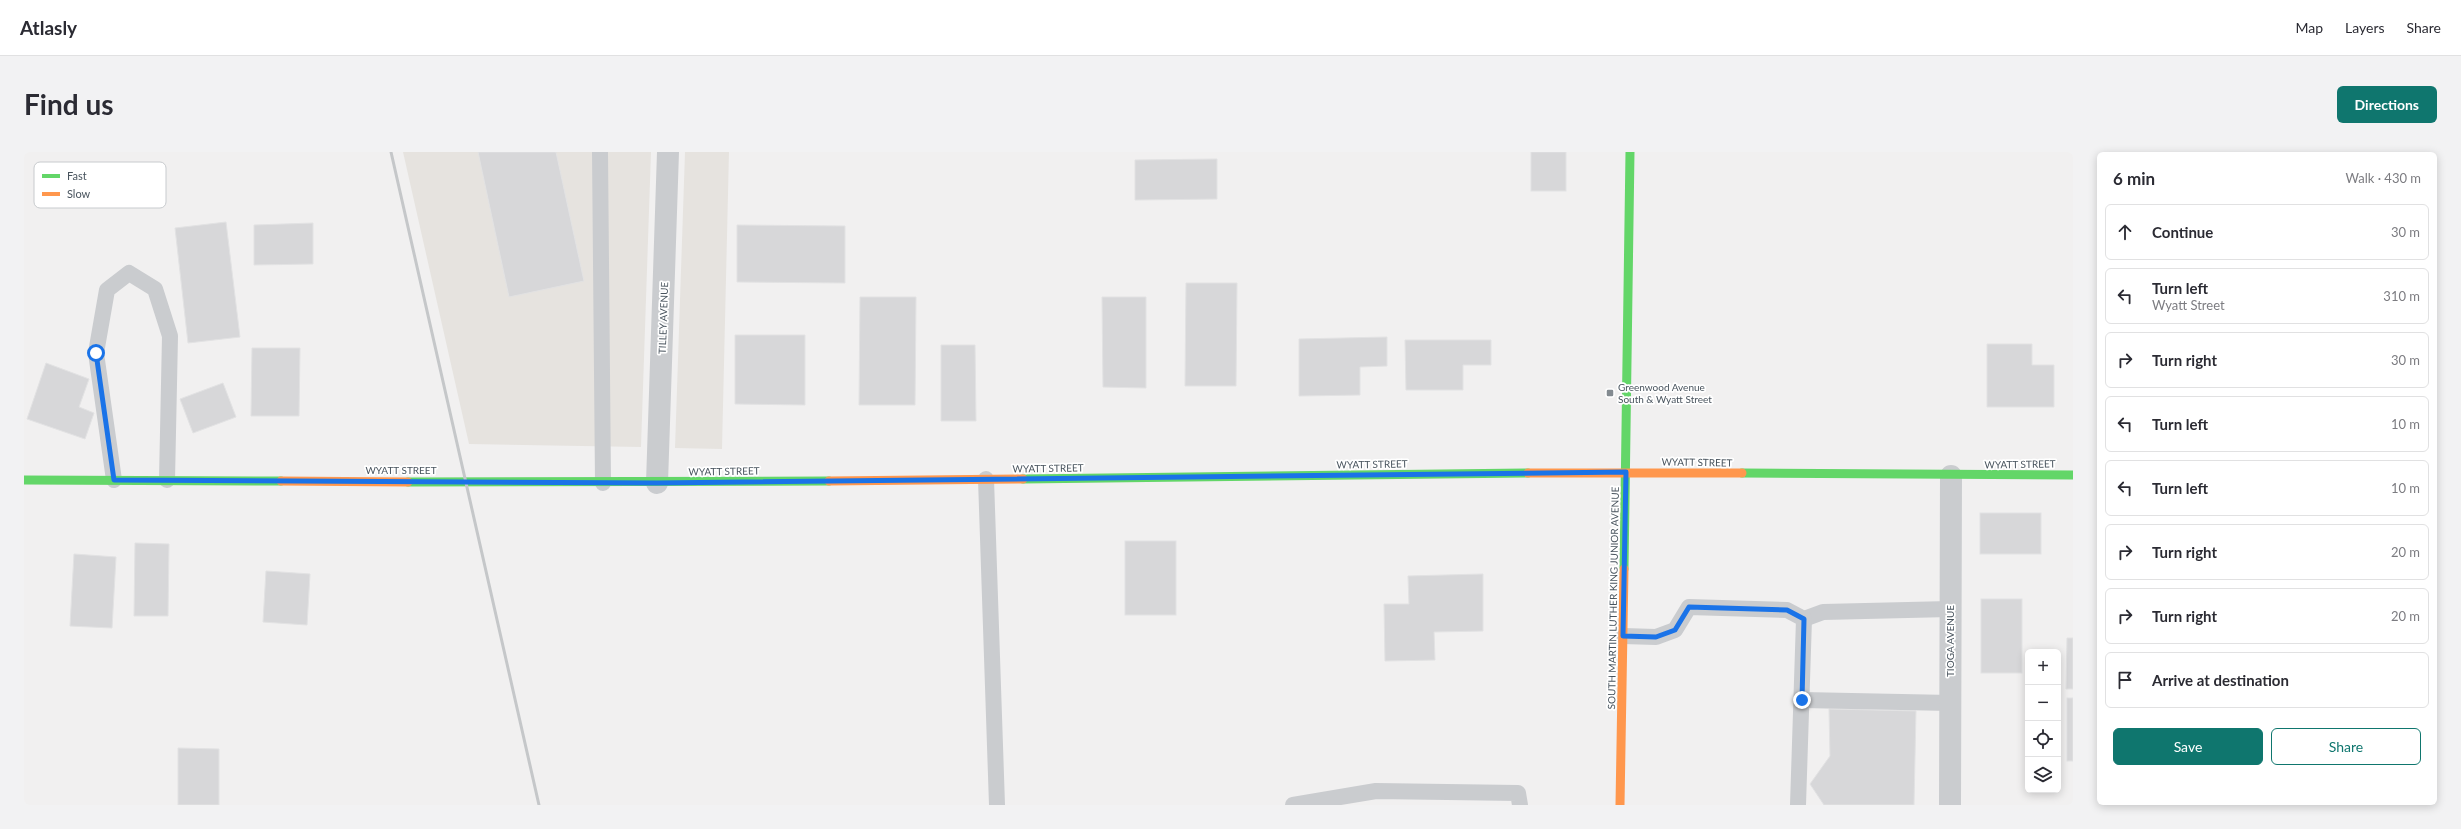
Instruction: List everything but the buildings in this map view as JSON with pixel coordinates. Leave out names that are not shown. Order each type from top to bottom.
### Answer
[{"type":"street","name":"TILLEY AVENUE","points":[[657,483],[668,152]]},
{"type":"street","name":"SOUTH MARTIN LUTHER KING JUNIOR AVENUE","points":[[1620,805],[1630,152]]},
{"type":"street","name":"WYATT STREET","points":[[24,480],[657,483],[1626,472],[1951,476],[2073,475]]},
{"type":"street","name":"TIOGA AVENUE","points":[[1950,805],[1951,476]]},
{"type":"lane","points":[[600,152],[603,483]]},
{"type":"lane","points":[[114,480],[96,353],[107,290],[129,273],[155,289],[170,336],[166,480]]},
{"type":"lane","points":[[986,479],[997,805]]},
{"type":"lane","points":[[1623,636],[1656,637],[1675,630],[1689,607],[1787,610],[1804,619],[1823,612],[1950,609]]},
{"type":"lane","points":[[1798,805],[1804,619]]},
{"type":"lane","points":[[1802,700],[1951,703]]},
{"type":"lane","points":[[1293,805],[1376,791],[1518,793],[1520,805]]},
{"type":"shaded area","points":[[403,152],[651,152],[641,447],[469,444]]},
{"type":"shaded area","points":[[685,152],[729,152],[722,449],[675,448]]},
{"type":"railway","points":[[391,152],[539,805]]},
{"type":"traffic: fast","points":[[1624,569],[1630,152]]},
{"type":"traffic: fast","points":[[1023,479],[1528,473]]},
{"type":"traffic: fast","points":[[1742,473],[2073,475]]},
{"type":"traffic: fast","points":[[24,480],[281,481]]},
{"type":"traffic: fast","points":[[408,482],[829,481]]},
{"type":"traffic: slow","points":[[1528,473],[1742,473]]},
{"type":"traffic: slow","points":[[829,481],[1023,479]]},
{"type":"traffic: slow","points":[[281,481],[408,482]]},
{"type":"traffic: slow","points":[[1620,805],[1624,569]]},
{"type":"place","name":"Greenwood Avenue South & Wyatt Street","points":[[1610,393]]},
{"type":"route","points":[[96,353],[114,480],[657,483],[1626,472],[1623,636],[1656,637],[1675,630],[1689,607],[1787,610],[1804,619],[1802,700]]}]
